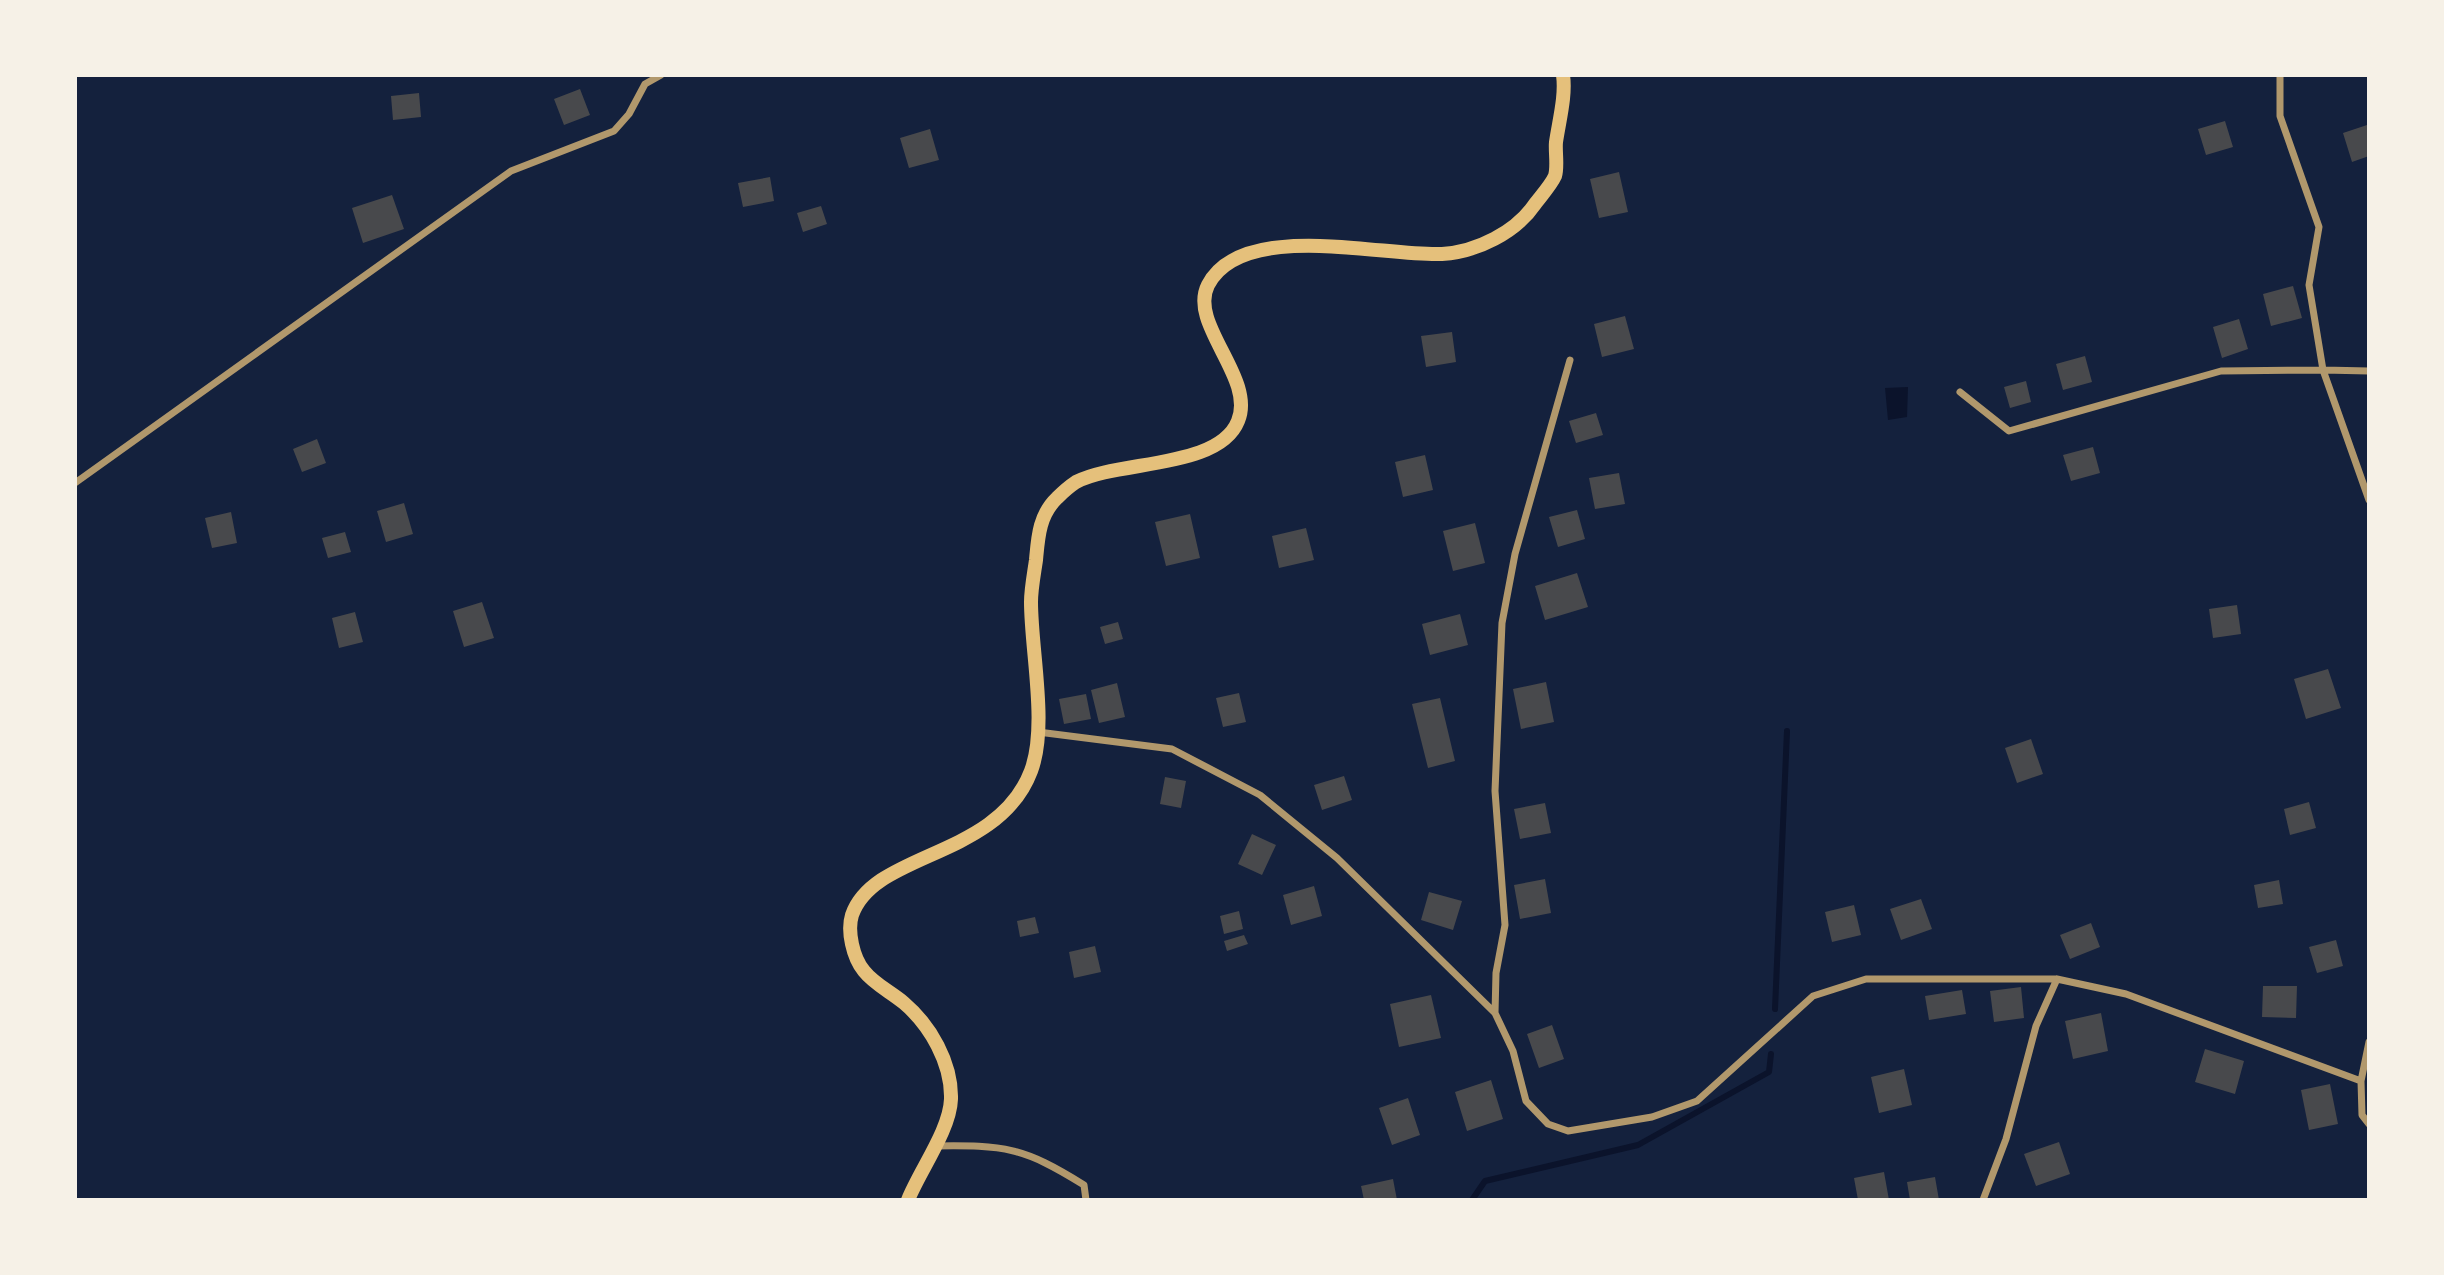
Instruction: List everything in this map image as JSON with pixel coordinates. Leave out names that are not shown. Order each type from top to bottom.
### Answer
[{"type":"main road","points":[[908,1200],[947,1118],[951,1098],[944,1062],[930,1031],[907,1005],[862,970],[849,928],[858,901],[876,883],[981,832],[1017,799],[1031,772],[1037,732],[1031,600],[1040,524],[1052,502],[1076,482],[1118,469],[1203,452],[1226,438],[1239,420],[1239,401],[1233,372],[1206,313],[1207,286],[1228,262],[1266,249],[1314,245],[1443,254],[1488,242],[1524,221],[1555,176],[1563,75]]},
{"type":"street","points":[[75,483],[511,171],[614,131],[629,114],[645,84],[661,75]]},
{"type":"street","points":[[2280,75],[2280,117],[2319,227],[2309,285],[2323,370],[2369,500]]},
{"type":"street","points":[[1496,1013],[1496,973],[1505,925],[1495,791],[1502,623],[1515,554],[1570,360]]},
{"type":"street","points":[[1960,392],[2009,431],[2221,371],[2369,371]]},
{"type":"street","points":[[1037,732],[1172,749],[1260,796],[1337,858],[1496,1013],[1513,1051],[1526,1101],[1548,1124],[1568,1131],[1652,1117],[1697,1101],[1813,996],[1866,979],[2057,979],[2126,994],[2361,1081]]},
{"type":"street","points":[[1983,1200],[2006,1139],[2036,1026],[2057,979]]},
{"type":"street","points":[[2369,1042],[2361,1081],[2362,1115],[2369,1124]]},
{"type":"street","points":[[933,1146],[996,1145],[1041,1158],[1084,1185],[1086,1200]]},
{"type":"water","points":[[1908,387],[1907,417],[1888,420],[1885,388]]},
{"type":"building","points":[[580,89],[590,115],[564,125],[554,99]]},
{"type":"building","points":[[419,93],[421,117],[393,120],[391,96]]},
{"type":"building","points":[[2225,121],[2233,147],[2206,155],[2198,129]]},
{"type":"building","points":[[2367,125],[2369,156],[2352,162],[2343,133]]},
{"type":"building","points":[[930,129],[939,160],[909,168],[900,138]]},
{"type":"building","points":[[1619,172],[1628,212],[1599,218],[1590,179]]},
{"type":"building","points":[[770,177],[774,201],[743,207],[738,183]]},
{"type":"building","points":[[392,195],[404,229],[363,243],[352,208]]},
{"type":"building","points":[[821,206],[827,224],[803,232],[797,213]]},
{"type":"building","points":[[2293,286],[2302,318],[2271,326],[2263,294]]},
{"type":"building","points":[[1625,316],[1634,349],[1602,357],[1594,324]]},
{"type":"building","points":[[2239,319],[2248,349],[2222,358],[2213,327]]},
{"type":"building","points":[[1452,332],[1456,362],[1426,367],[1421,336]]},
{"type":"building","points":[[2085,356],[2092,382],[2063,390],[2056,364]]},
{"type":"building","points":[[2026,381],[2031,402],[2010,408],[2004,387]]},
{"type":"building","points":[[1596,413],[1603,435],[1576,443],[1569,421]]},
{"type":"building","points":[[317,439],[326,463],[302,472],[293,449]]},
{"type":"building","points":[[2093,447],[2100,473],[2071,481],[2063,455]]},
{"type":"building","points":[[1425,455],[1433,490],[1403,497],[1395,462]]},
{"type":"building","points":[[1619,473],[1625,504],[1595,509],[1589,478]]},
{"type":"building","points":[[404,503],[413,534],[386,542],[377,511]]},
{"type":"building","points":[[1577,510],[1585,539],[1558,547],[1549,517]]},
{"type":"building","points":[[231,512],[237,543],[212,548],[205,518]]},
{"type":"building","points":[[1190,514],[1200,558],[1166,566],[1155,522]]},
{"type":"building","points":[[1475,523],[1485,563],[1453,571],[1443,531]]},
{"type":"building","points":[[1306,528],[1314,560],[1279,568],[1272,536]]},
{"type":"building","points":[[345,532],[351,552],[328,558],[322,538]]},
{"type":"building","points":[[1577,573],[1588,607],[1545,620],[1535,586]]},
{"type":"building","points":[[482,602],[494,638],[464,647],[453,611]]},
{"type":"building","points":[[2237,605],[2241,634],[2213,638],[2209,609]]},
{"type":"building","points":[[355,612],[363,642],[339,648],[332,618]]},
{"type":"building","points":[[1460,614],[1468,645],[1430,655],[1422,624]]},
{"type":"building","points":[[1118,622],[1123,639],[1105,644],[1100,627]]},
{"type":"building","points":[[2328,669],[2341,708],[2306,719],[2294,679]]},
{"type":"building","points":[[1546,682],[1554,722],[1521,729],[1513,689]]},
{"type":"building","points":[[1117,683],[1125,717],[1099,723],[1091,690]]},
{"type":"building","points":[[1239,693],[1246,722],[1223,727],[1216,698]]},
{"type":"building","points":[[1086,694],[1091,719],[1064,724],[1059,699]]},
{"type":"building","points":[[1440,698],[1455,761],[1428,768],[1412,704]]},
{"type":"building","points":[[2031,739],[2043,774],[2017,783],[2005,748]]},
{"type":"building","points":[[1344,776],[1352,800],[1322,810],[1314,785]]},
{"type":"building","points":[[1165,777],[1186,781],[1181,808],[1160,804]]},
{"type":"building","points":[[2309,802],[2316,828],[2290,835],[2284,809]]},
{"type":"building","points":[[1545,803],[1551,833],[1520,839],[1514,809]]},
{"type":"building","points":[[1252,834],[1276,845],[1262,875],[1238,864]]},
{"type":"building","points":[[1545,879],[1551,913],[1520,919],[1514,885]]},
{"type":"building","points":[[2279,880],[2283,904],[2258,908],[2254,885]]},
{"type":"building","points":[[1314,886],[1322,916],[1291,925],[1283,895]]},
{"type":"building","points":[[1429,892],[1462,901],[1453,930],[1421,920]]},
{"type":"building","points":[[1921,899],[1932,929],[1901,940],[1890,909]]},
{"type":"building","points":[[1854,905],[1861,935],[1832,942],[1825,912]]},
{"type":"building","points":[[1239,911],[1243,929],[1224,934],[1220,916]]},
{"type":"building","points":[[1035,917],[1039,933],[1020,937],[1017,921]]},
{"type":"building","points":[[2091,923],[2100,947],[2070,959],[2060,935]]},
{"type":"building","points":[[1244,935],[1248,944],[1227,951],[1224,941]]},
{"type":"building","points":[[2336,940],[2343,966],[2317,973],[2309,947]]},
{"type":"building","points":[[1095,946],[1101,972],[1074,978],[1069,952]]},
{"type":"building","points":[[2263,986],[2297,986],[2296,1018],[2262,1017]]},
{"type":"building","points":[[2021,987],[2024,1018],[1994,1022],[1990,991]]},
{"type":"building","points":[[1962,990],[1966,1014],[1929,1020],[1925,996]]},
{"type":"building","points":[[1431,995],[1441,1038],[1399,1047],[1390,1004]]},
{"type":"building","points":[[2101,1013],[2108,1051],[2073,1059],[2065,1021]]},
{"type":"building","points":[[1552,1025],[1564,1059],[1539,1068],[1527,1034]]},
{"type":"building","points":[[2205,1049],[2244,1061],[2235,1094],[2195,1082]]},
{"type":"building","points":[[1904,1069],[1912,1105],[1879,1113],[1871,1077]]},
{"type":"building","points":[[1491,1080],[1503,1119],[1467,1131],[1455,1092]]},
{"type":"building","points":[[2330,1084],[2338,1124],[2309,1130],[2301,1090]]},
{"type":"building","points":[[1408,1098],[1420,1135],[1392,1145],[1379,1108]]},
{"type":"building","points":[[2059,1142],[2070,1174],[2036,1186],[2024,1154]]},
{"type":"building","points":[[1884,1172],[1889,1200],[1858,1200],[1854,1178]]},
{"type":"building","points":[[1935,1177],[1939,1200],[1910,1200],[1907,1182]]},
{"type":"building","points":[[1393,1179],[1397,1200],[1364,1200],[1361,1186]]},
{"type":"waterway","points":[[1775,1009],[1787,731]]},
{"type":"waterway","points":[[1472,1200],[1485,1181],[1638,1145],[1769,1072],[1771,1054]]}]
